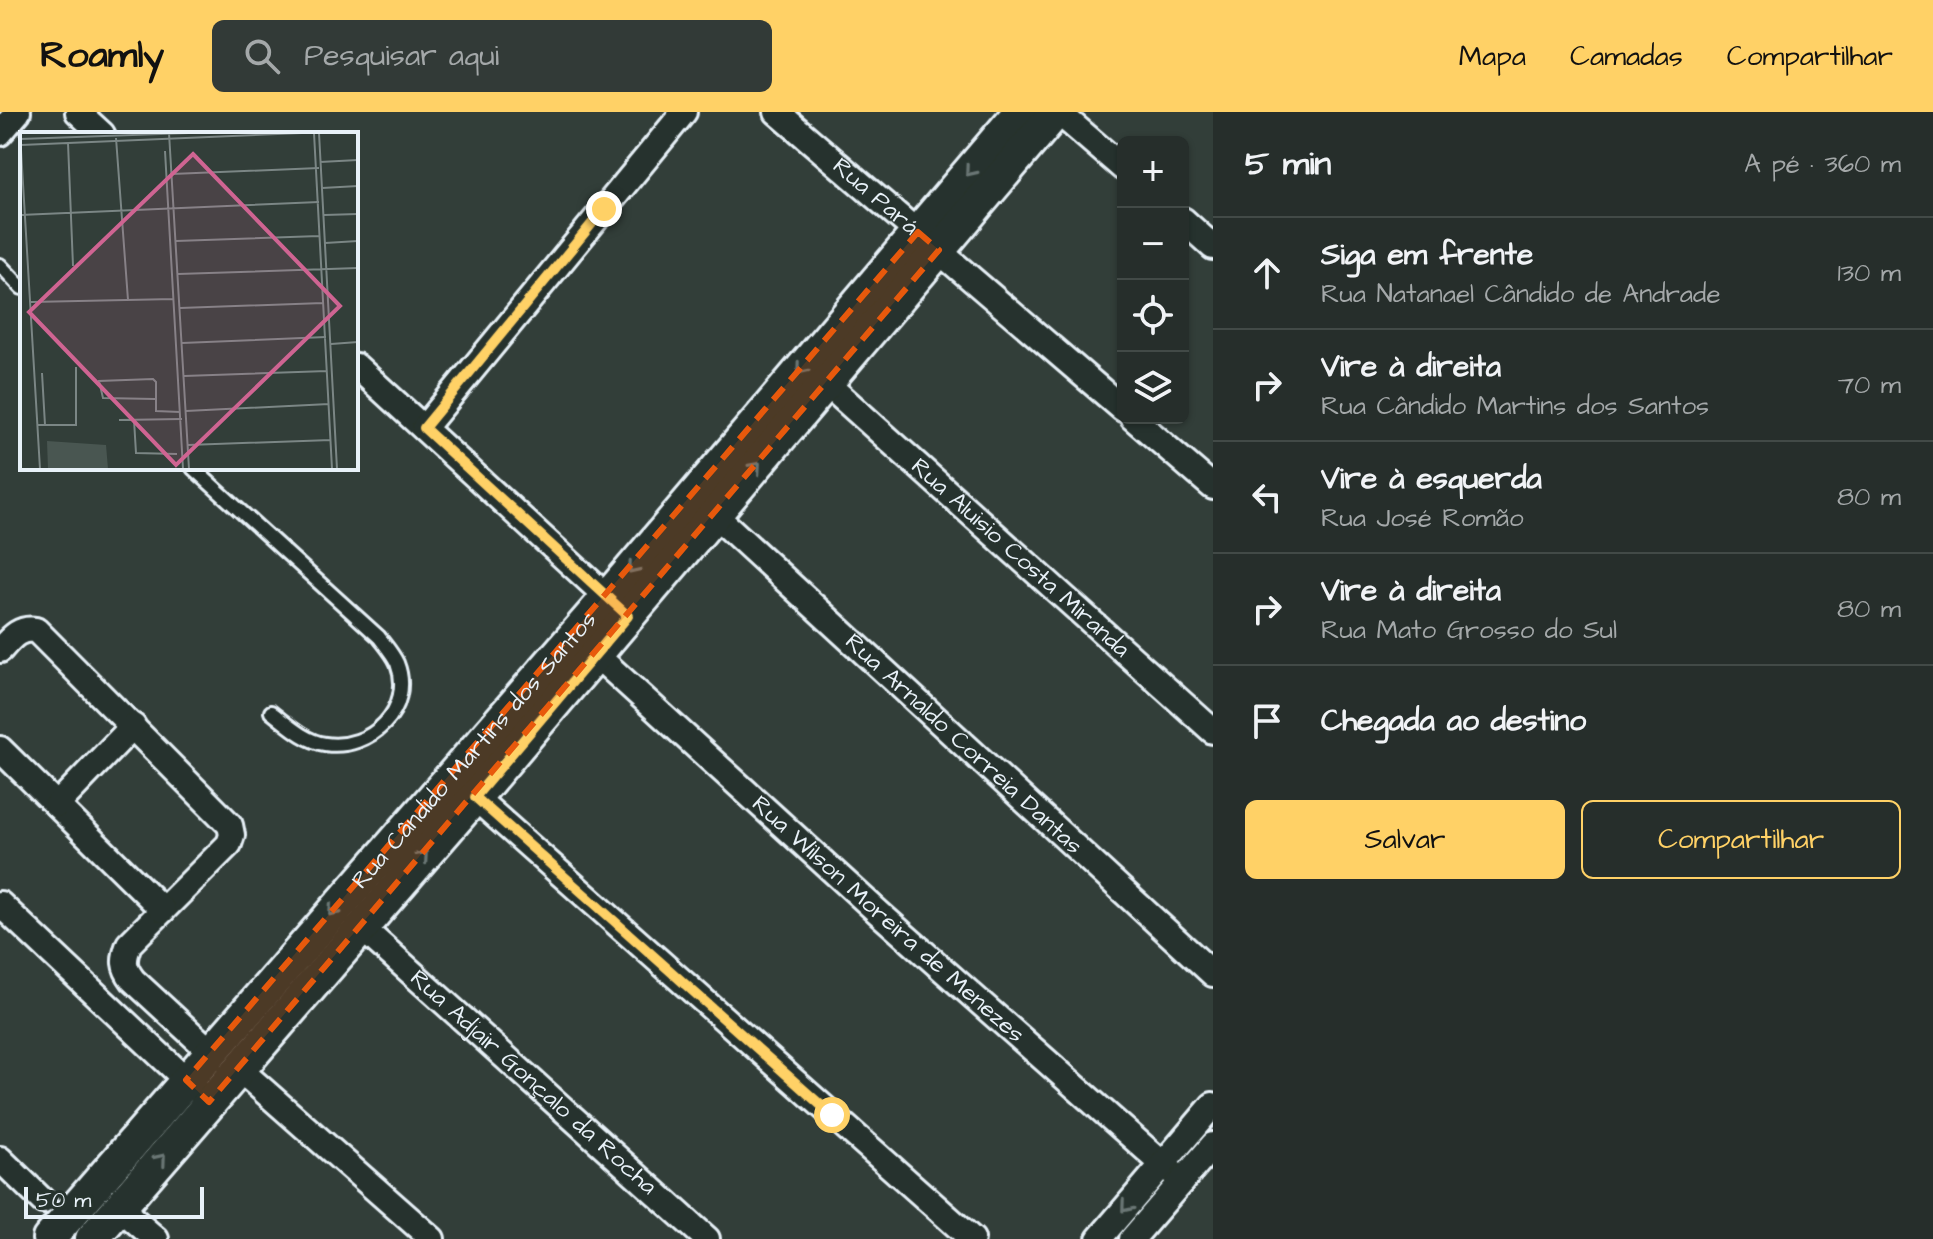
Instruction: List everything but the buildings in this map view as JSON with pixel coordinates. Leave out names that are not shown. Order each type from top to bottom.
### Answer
[{"type":"main road","name":"Rua Cândido Martins dos Santos","points":[[49,1239],[210,1051],[463,787],[596,655],[618,607],[715,515],[827,384],[1020,112]]},
{"type":"main road","name":"Rua Cândido Martins dos Santos","points":[[92,1239],[361,927],[463,787],[928,241],[1057,112]]},
{"type":"street","points":[[0,133],[18,112]]},
{"type":"street","points":[[78,112],[100,132]]},
{"type":"street","points":[[424,428],[684,112]]},
{"type":"street","name":"Rua Pará","points":[[777,112],[1117,404]]},
{"type":"street","points":[[1057,112],[1117,163]]},
{"type":"street","points":[[1189,225],[1213,247]]},
{"type":"street","points":[[358,368],[618,607]]},
{"type":"street","name":"Rua Aluisio Costa Miranda","points":[[827,384],[1213,731]]},
{"type":"street","points":[[1140,424],[1213,487]]},
{"type":"street","name":"Rua Arnaldo Correia Dantas","points":[[715,515],[1213,974]]},
{"type":"street","points":[[0,650],[17,633],[27,628],[36,630],[224,817],[232,835],[229,844],[129,944],[123,958],[125,970],[133,980],[210,1051]]},
{"type":"street","name":"Rua Wilson Moreira de Menezes","points":[[596,655],[879,913],[1182,1181]]},
{"type":"street","points":[[57,805],[133,726]]},
{"type":"street","points":[[0,749],[163,910]]},
{"type":"street","points":[[463,787],[972,1239]]},
{"type":"street","points":[[2,912],[209,1102]]},
{"type":"street","name":"Rua Adjair Gonçalo da Rocha","points":[[361,927],[707,1239]]},
{"type":"street","points":[[238,1068],[432,1239]]},
{"type":"street","points":[[1099,1239],[1213,1105]]},
{"type":"street","points":[[1132,1239],[1211,1151]]},
{"type":"street","points":[[0,1159],[43,1201]]},
{"type":"street","points":[[120,1208],[156,1239]]},
{"type":"lane","points":[[0,265],[20,286]]},
{"type":"lane","points":[[195,470],[379,637],[397,662],[401,689],[395,711],[374,733],[350,745],[322,744],[297,733],[271,712]]},
{"type":"highlighted area","points":[[918,232],[939,250],[209,1102],[186,1080]]},
{"type":"route","points":[[604,209],[424,428],[628,616],[475,797],[832,1115]]}]
